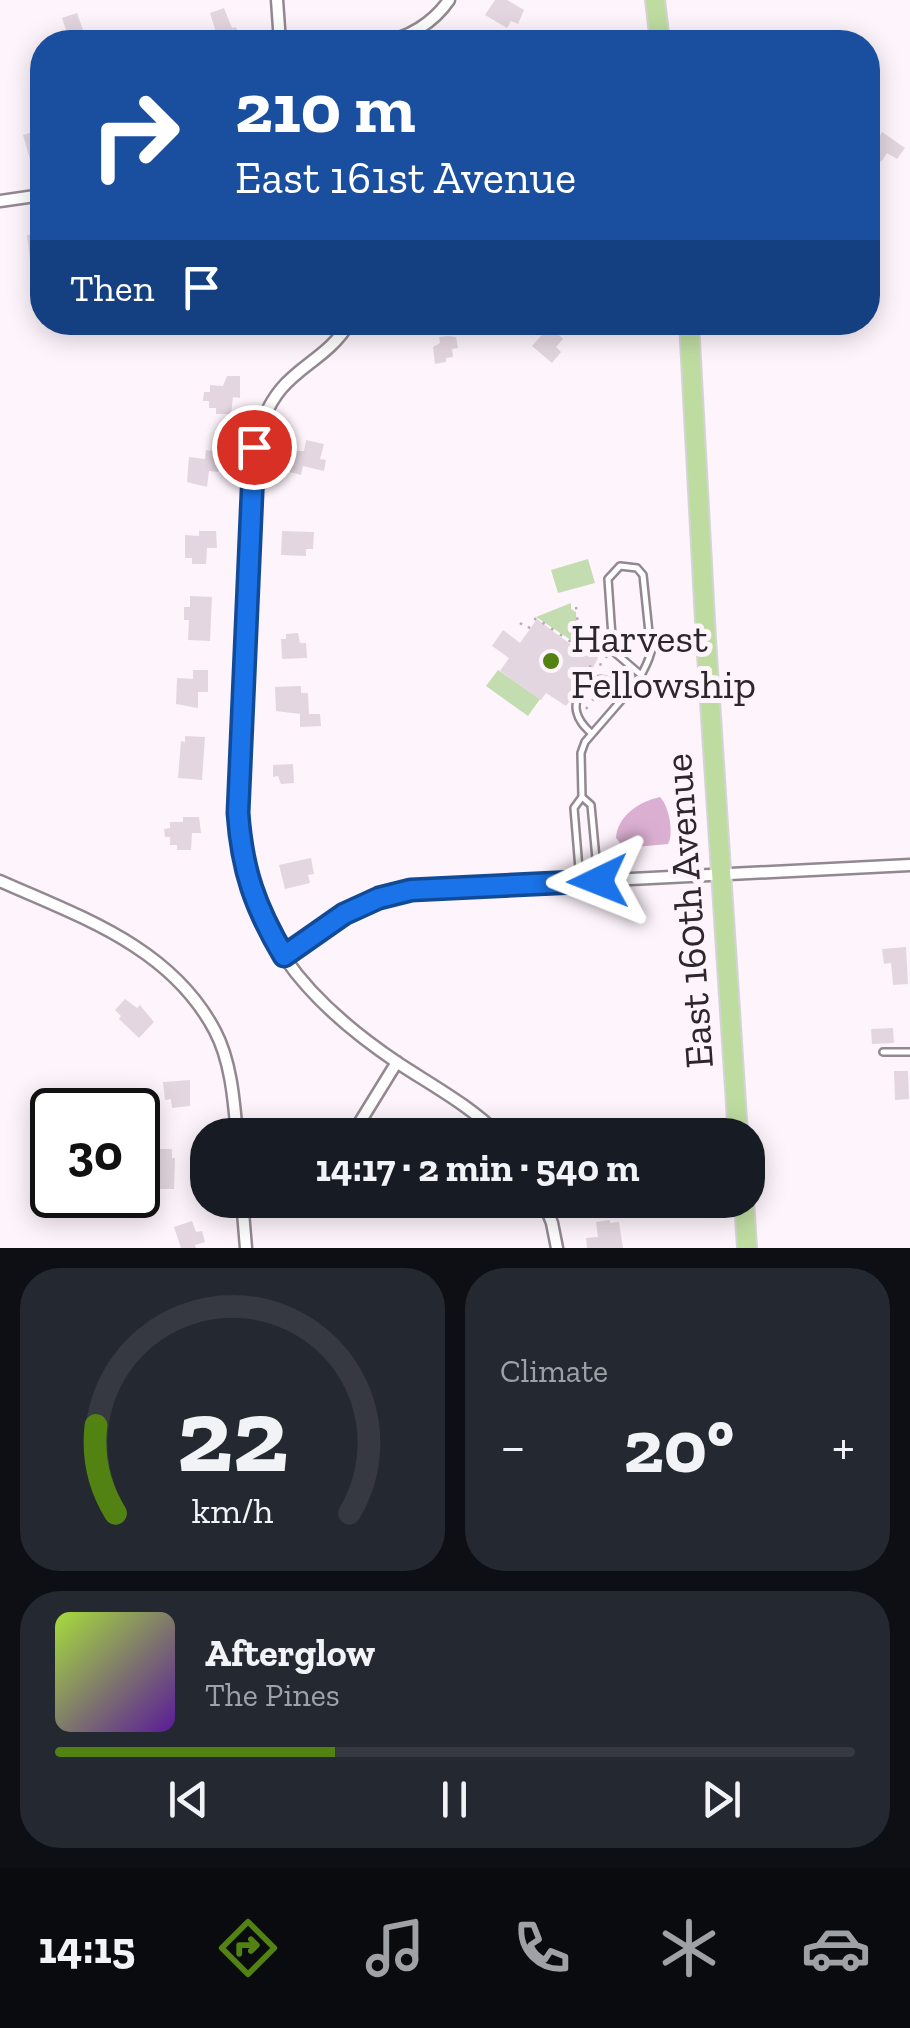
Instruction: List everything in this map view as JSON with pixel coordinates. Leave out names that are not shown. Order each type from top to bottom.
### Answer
[{"type":"main road","points":[[655,0],[659,30]]},
{"type":"main road","name":"East 160th Avenue","points":[[690,335],[737,1118]]},
{"type":"main road","points":[[746,1218],[748,1248]]},
{"type":"street","points":[[277,0],[279,30]]},
{"type":"street","points":[[417,30],[440,14],[449,0]]},
{"type":"street","points":[[0,201],[30,197]]},
{"type":"street","points":[[341,335],[330,351],[282,387],[263,416],[254,447],[238,813],[240,849],[263,920],[308,991],[338,1020],[482,1118]]},
{"type":"street","points":[[284,956],[344,914],[379,898],[411,890],[910,865]]},
{"type":"street","points":[[0,881],[99,925],[164,965],[216,1032],[228,1066],[235,1118]]},
{"type":"street","points":[[362,1118],[397,1062]]},
{"type":"street","points":[[244,1218],[246,1248]]},
{"type":"street","points":[[548,1218],[557,1248]]},
{"type":"lane","points":[[580,881],[574,808],[582,797],[581,753],[641,675],[651,652],[644,576],[637,568],[620,566],[608,579],[613,652],[641,675]]},
{"type":"lane","points":[[592,734],[580,721],[575,707],[587,685],[609,680],[626,694]]},
{"type":"lane","points":[[582,797],[591,805],[598,881]]},
{"type":"lane","points":[[883,1052],[910,1052]]},
{"type":"path","points":[[576,606],[580,644]]},
{"type":"path","points":[[520,624],[528,629],[536,618],[576,646],[589,642],[607,651],[602,664],[588,668]]},
{"type":"path","points":[[586,709],[601,688]]},
{"type":"path","points":[[587,694],[593,698]]},
{"type":"green space","points":[[588,559],[595,583],[558,593],[551,570]]},
{"type":"green space","points":[[571,603],[576,612],[577,644],[536,617]]},
{"type":"green space","points":[[498,670],[540,699],[528,716],[486,686]]},
{"type":"shaded area","points":[[660,797],[670,820],[668,844],[624,848],[616,838],[620,823],[638,806]]},
{"type":"building","points":[[495,0],[507,0],[524,10],[518,24],[511,21],[507,28],[485,15]]},
{"type":"building","points":[[224,8],[232,28],[237,30],[215,30],[210,13]]},
{"type":"building","points":[[77,13],[83,30],[66,30],[62,18]]},
{"type":"building","points":[[882,132],[905,148],[897,159],[887,153],[880,161]]},
{"type":"building","points":[[30,133],[30,159],[23,135]]},
{"type":"building","points":[[542,335],[559,335],[563,339],[556,347],[561,352],[552,363],[532,346]]},
{"type":"building","points":[[439,337],[456,337],[458,348],[452,349],[453,357],[446,358],[446,362],[435,364],[433,347],[440,343]]},
{"type":"building","points":[[227,376],[240,376],[240,398],[233,397],[231,414],[216,414],[216,408],[209,408],[209,401],[203,401],[204,392],[210,392],[210,385],[223,386]]},
{"type":"building","points":[[306,440],[324,444],[320,459],[326,460],[324,471],[303,466],[301,475],[286,471],[291,451],[304,451]]},
{"type":"building","points":[[206,450],[220,452],[219,472],[209,471],[207,487],[187,482],[189,457],[205,459]]},
{"type":"building","points":[[199,531],[216,531],[217,548],[207,548],[206,564],[192,564],[192,558],[185,558],[185,535],[199,536]]},
{"type":"building","points":[[282,531],[314,532],[313,549],[306,549],[306,556],[281,555]]},
{"type":"building","points":[[190,596],[212,597],[210,641],[188,640],[189,620],[184,620],[184,607],[190,607]]},
{"type":"building","name":"Harvest Fellowship","points":[[537,619],[578,650],[590,644],[597,649],[598,658],[592,670],[566,706],[546,693],[541,700],[500,671],[509,658],[492,646],[503,630],[520,643]]},
{"type":"building","points":[[298,633],[300,643],[306,643],[307,658],[282,659],[281,639],[286,639],[286,634]]},
{"type":"building","points":[[193,670],[208,670],[208,692],[198,692],[198,708],[176,704],[177,678],[193,679]]},
{"type":"building","points":[[301,686],[301,693],[308,693],[309,714],[320,714],[321,726],[300,727],[300,714],[276,711],[275,687]]},
{"type":"building","points":[[185,736],[205,737],[202,780],[178,778],[181,741],[185,742]]},
{"type":"building","points":[[293,764],[294,783],[281,784],[278,776],[273,777],[273,765]]},
{"type":"building","points":[[183,817],[199,817],[201,833],[192,833],[191,850],[177,850],[177,845],[170,845],[170,837],[165,837],[164,829],[170,828],[170,822],[183,822]]},
{"type":"building","points":[[311,858],[314,874],[308,875],[310,883],[285,889],[279,865]]},
{"type":"building","points":[[906,947],[908,984],[893,985],[891,963],[884,964],[882,949]]},
{"type":"building","points":[[125,999],[137,1008],[140,1005],[154,1022],[139,1038],[115,1010]]},
{"type":"building","points":[[893,1028],[894,1043],[872,1044],[871,1029]]},
{"type":"building","points":[[894,1071],[908,1071],[909,1099],[895,1100]]},
{"type":"building","points":[[190,1080],[190,1106],[172,1108],[171,1099],[165,1100],[163,1082]]},
{"type":"building","points":[[160,1149],[172,1149],[174,1189],[160,1189]]},
{"type":"building","points":[[192,1221],[196,1232],[202,1231],[205,1242],[195,1245],[196,1248],[181,1248],[174,1227]]},
{"type":"building","points":[[596,1222],[619,1222],[623,1248],[587,1248],[586,1238],[598,1237]]},
{"type":"place","name":"Harvest Fellowship","points":[[551,661]]},
{"type":"route","points":[[254,447],[238,813],[240,849],[263,920],[284,956],[344,914],[379,898],[411,890],[598,881]]}]
